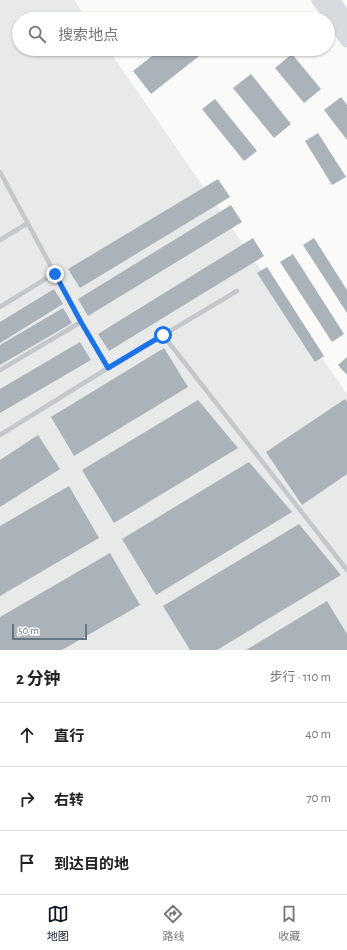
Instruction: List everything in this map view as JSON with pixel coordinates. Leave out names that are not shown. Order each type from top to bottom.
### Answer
[{"type":"highway","points":[[331,0],[347,23]]},
{"type":"main road","points":[[318,0],[326,12]]},
{"type":"main road","points":[[335,24],[347,41]]},
{"type":"lane","points":[[0,173],[81,322],[108,368]]},
{"type":"lane","points":[[0,240],[28,224]]},
{"type":"lane","points":[[0,306],[55,274]]},
{"type":"lane","points":[[0,435],[237,291]]},
{"type":"lane","points":[[0,370],[81,322]]},
{"type":"lane","points":[[163,335],[347,570]]},
{"type":"shaded area","points":[[0,0],[74,0],[82,12],[12,12],[12,56],[113,56],[347,394],[347,650],[0,650]]},
{"type":"building","points":[[152,56],[199,56],[151,94],[133,71]]},
{"type":"building","points":[[290,56],[294,56],[321,89],[304,103],[275,68]]},
{"type":"building","points":[[251,74],[291,124],[274,138],[233,88]]},
{"type":"building","points":[[341,97],[347,105],[347,140],[324,110]]},
{"type":"building","points":[[215,99],[257,151],[244,161],[202,109]]},
{"type":"building","points":[[318,133],[346,177],[332,185],[305,141]]},
{"type":"building","points":[[218,179],[230,197],[80,288],[68,269]]},
{"type":"building","points":[[231,205],[242,222],[88,316],[78,299]]},
{"type":"building","points":[[253,238],[264,256],[109,351],[98,334]]},
{"type":"building","points":[[314,238],[347,290],[347,313],[303,245]]},
{"type":"building","points":[[293,254],[344,334],[332,342],[280,262]]},
{"type":"building","points":[[267,267],[324,356],[315,362],[257,273]]},
{"type":"building","points":[[54,289],[63,304],[0,343],[0,322]]},
{"type":"building","points":[[63,308],[72,323],[0,365],[0,345]]},
{"type":"building","points":[[80,342],[91,360],[0,413],[0,389]]},
{"type":"building","points":[[164,348],[188,387],[74,456],[51,417]]},
{"type":"building","points":[[347,357],[347,375],[338,365]]},
{"type":"building","points":[[345,399],[347,402],[347,474],[302,505],[266,452]]},
{"type":"building","points":[[198,400],[238,448],[114,523],[82,470]]},
{"type":"building","points":[[38,435],[60,469],[0,507],[0,460]]},
{"type":"building","points":[[249,462],[292,512],[156,595],[122,539]]},
{"type":"building","points":[[69,486],[99,538],[0,596],[0,526]]},
{"type":"building","points":[[299,524],[341,575],[217,650],[190,650],[163,606]]},
{"type":"building","points":[[110,553],[140,605],[62,650],[0,650],[0,617]]},
{"type":"building","points":[[327,601],[347,634],[347,650],[246,650]]},
{"type":"route","points":[[55,274],[108,368],[163,335]]}]
